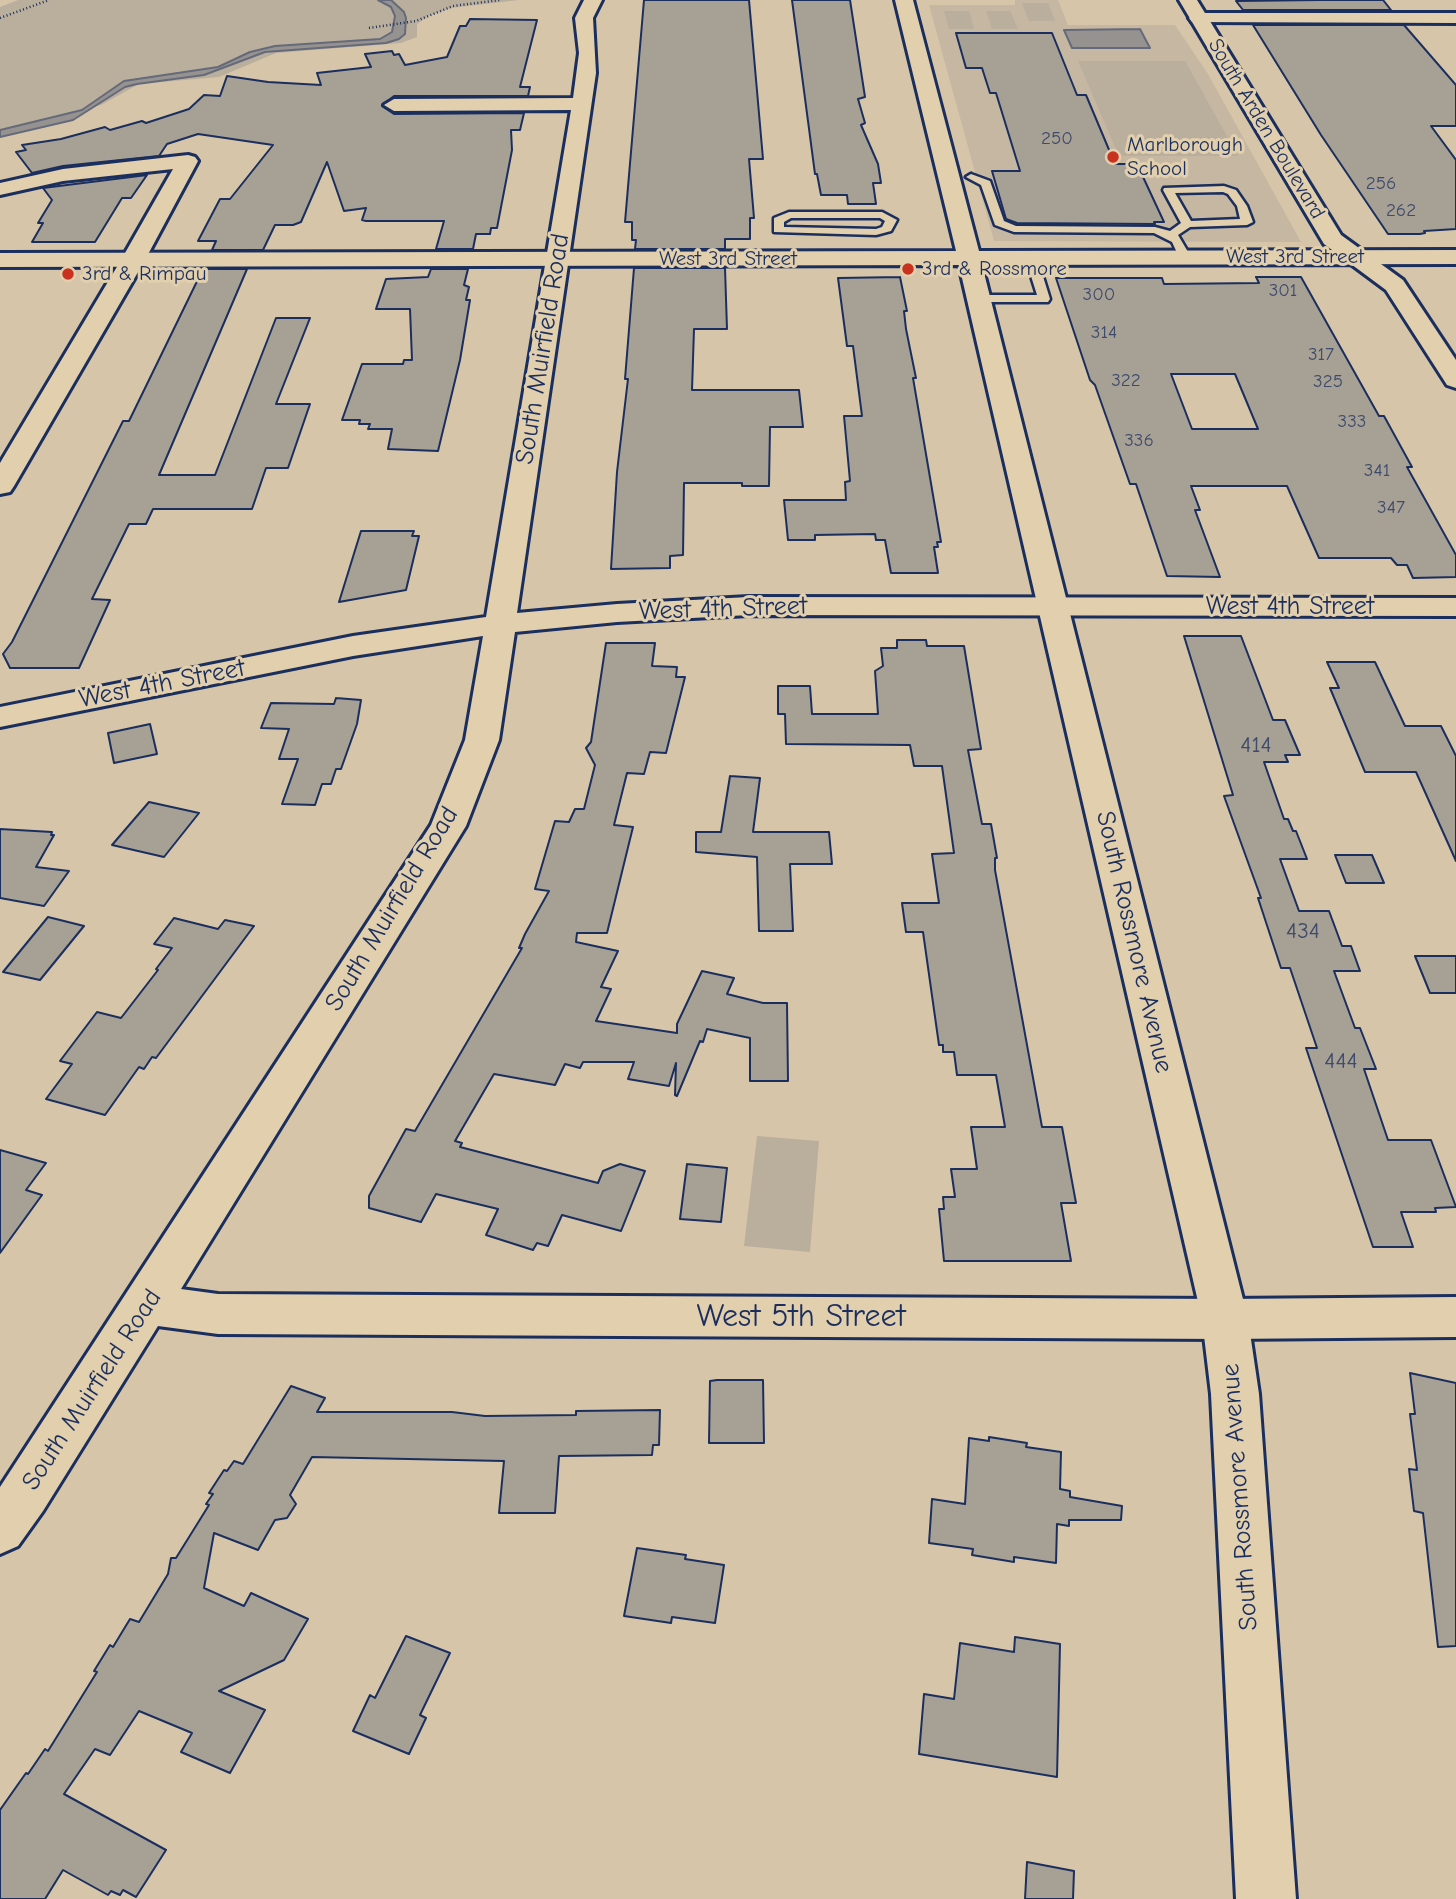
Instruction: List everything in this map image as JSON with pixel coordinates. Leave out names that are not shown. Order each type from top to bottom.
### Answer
[{"type":"street","name":"South Muirfield Road","points":[[0,1529],[25,1494],[448,826],[482,740],[582,104],[588,53],[584,18],[593,0]]},
{"type":"street","name":"South Rossmore Avenue","points":[[904,0],[1054,607],[1224,1319],[1235,1394],[1266,1899]]},
{"type":"street","points":[[1424,0],[1448,18],[1456,36]]},
{"type":"street","points":[[1193,9],[1448,18]]},
{"type":"street","name":"South Arden Boulevard","points":[[1193,9],[1332,239],[1395,285],[1456,380]]},
{"type":"street","points":[[394,105],[582,104]]},
{"type":"street","points":[[0,189],[63,175],[187,161],[133,260],[0,486]]},
{"type":"street","name":"West 3rd Street","points":[[0,260],[1456,257]]},
{"type":"street","name":"West 4th Street","points":[[0,717],[353,646],[501,624],[617,613],[749,606],[1456,607]]},
{"type":"street","name":"West 5th Street","points":[[146,1304],[218,1314],[1224,1319],[1456,1317]]},
{"type":"lane","points":[[971,177],[986,183],[999,223],[1014,229],[1155,230],[1171,234],[1185,257]]},
{"type":"lane","points":[[1171,234],[1187,224],[1247,222],[1242,206],[1232,192],[1224,189],[1168,190],[1187,224]]},
{"type":"lane","points":[[789,215],[874,215],[889,217],[891,220],[890,226],[883,231],[806,232],[781,231],[778,219],[789,215]]},
{"type":"lane","points":[[806,232],[810,258]]},
{"type":"lane","points":[[979,299],[1044,299],[1031,257]]},
{"type":"path","points":[[0,18],[49,0]]},
{"type":"path","points":[[369,28],[413,21],[453,6],[500,0]]},
{"type":"shaded area","points":[[18,0],[519,0],[451,8],[429,16],[417,24],[417,37],[401,43],[276,53],[219,77],[139,84],[101,105],[0,130],[0,7]]},
{"type":"shaded area","points":[[378,0],[391,0],[404,12],[405,34],[399,39],[386,43],[265,52],[204,75],[125,87],[73,120],[0,137],[0,130],[82,110],[124,81],[218,67],[250,52],[275,46],[380,39],[392,32],[395,16],[391,7]]},
{"type":"shaded area","name":"Marlborough School","points":[[1015,0],[1058,0],[1068,25],[1175,25],[1208,74],[1301,242],[994,241],[929,5],[1015,5]]},
{"type":"shaded area","points":[[1022,3],[1048,3],[1055,21],[1029,21]]},
{"type":"shaded area","points":[[944,11],[969,11],[974,29],[949,29]]},
{"type":"shaded area","points":[[986,11],[1010,11],[1018,29],[992,29]]},
{"type":"shaded area","points":[[1140,29],[1150,48],[1072,48],[1064,30]]},
{"type":"shaded area","points":[[1078,61],[1185,61],[1238,156],[1119,156]]},
{"type":"shaded area","points":[[757,1136],[819,1141],[810,1252],[744,1246]]},
{"type":"building","points":[[644,0],[749,0],[763,159],[749,159],[754,218],[750,218],[750,239],[725,239],[725,249],[635,249],[632,222],[625,222]]},
{"type":"building","points":[[792,0],[850,0],[865,97],[858,99],[865,123],[861,125],[878,164],[881,183],[873,183],[876,204],[848,204],[847,195],[821,195],[815,174]]},
{"type":"building","points":[[1383,0],[1391,10],[1243,10],[1236,1]]},
{"type":"building","points":[[470,19],[537,20],[520,87],[530,87],[528,96],[394,96],[382,106],[394,114],[524,113],[520,130],[511,130],[512,150],[497,228],[491,228],[490,234],[476,234],[473,249],[436,249],[444,221],[366,221],[362,220],[366,208],[344,211],[327,162],[301,222],[275,225],[263,250],[212,250],[216,241],[198,241],[220,199],[230,199],[273,145],[198,134],[167,144],[159,156],[63,166],[32,173],[16,152],[26,150],[22,145],[61,139],[105,127],[110,130],[142,121],[146,123],[189,109],[204,95],[220,96],[227,76],[321,85],[317,73],[371,67],[365,54],[392,51],[394,55],[399,54],[405,65],[447,57],[460,26],[466,26]]},
{"type":"building","points":[[1253,25],[1404,25],[1456,85],[1456,126],[1431,126],[1456,160],[1456,229],[1424,231],[1425,233],[1420,234],[1388,234],[1321,135]]},
{"type":"building","points":[[956,33],[1052,33],[1077,95],[1086,95],[1115,164],[1137,164],[1164,222],[1017,223],[1006,219],[992,171],[1020,171],[996,93],[990,93],[982,68],[966,68]]},
{"type":"building","points":[[147,175],[131,198],[122,198],[95,242],[32,242],[43,223],[38,223],[52,200],[43,188]]},
{"type":"building","points":[[634,268],[725,268],[727,329],[694,329],[692,390],[799,390],[803,427],[770,427],[769,486],[684,483],[683,555],[670,556],[670,568],[611,569],[617,472],[628,379],[625,379]]},
{"type":"building","points":[[203,269],[247,269],[159,475],[215,475],[276,318],[310,318],[276,404],[310,404],[288,468],[266,468],[252,509],[153,509],[146,524],[129,524],[92,599],[110,600],[79,668],[10,668],[3,654],[12,642],[123,421],[129,421]]},
{"type":"building","points":[[431,269],[468,269],[464,285],[469,287],[466,300],[470,300],[460,360],[438,451],[388,449],[392,429],[368,429],[370,424],[359,424],[360,420],[342,420],[362,364],[403,364],[404,360],[412,360],[410,309],[376,309],[386,279],[428,277]]},
{"type":"building","points":[[900,277],[907,311],[904,311],[906,329],[916,378],[913,378],[941,542],[937,542],[938,547],[934,547],[938,573],[891,573],[885,540],[876,540],[875,534],[815,535],[815,540],[788,540],[784,500],[846,500],[845,482],[850,481],[844,416],[862,416],[853,346],[847,346],[838,278]]},
{"type":"building","points":[[1256,277],[1301,277],[1379,416],[1384,416],[1412,467],[1407,467],[1456,555],[1456,577],[1413,578],[1407,565],[1397,565],[1391,558],[1319,558],[1287,486],[1191,486],[1200,510],[1195,510],[1220,577],[1167,576],[1136,484],[1130,484],[1095,385],[1090,380],[1056,278],[1162,278],[1164,284],[1259,283]],"holes":[[[1171,374],[1235,374],[1258,429],[1192,429]]]},
{"type":"building","points":[[361,531],[414,531],[412,536],[419,536],[406,590],[339,602]]},
{"type":"building","points":[[1184,636],[1241,636],[1273,720],[1285,720],[1300,755],[1285,755],[1288,762],[1264,762],[1284,819],[1288,819],[1293,831],[1296,831],[1307,859],[1280,859],[1299,911],[1329,911],[1342,946],[1351,946],[1360,971],[1334,971],[1355,1028],[1360,1028],[1376,1069],[1364,1069],[1388,1140],[1431,1140],[1456,1207],[1435,1208],[1436,1212],[1401,1212],[1413,1247],[1373,1247],[1306,1048],[1317,1048],[1290,968],[1281,968],[1258,898],[1261,898],[1224,796],[1233,795]]},
{"type":"building","points":[[897,640],[926,640],[927,646],[964,646],[981,749],[968,750],[982,824],[991,824],[997,858],[995,870],[1042,1127],[1062,1127],[1076,1203],[1061,1203],[1071,1261],[944,1261],[939,1209],[944,1209],[943,1197],[955,1197],[951,1169],[977,1169],[971,1127],[1005,1127],[996,1075],[957,1075],[954,1052],[943,1052],[943,1045],[939,1045],[923,932],[906,932],[902,903],[939,903],[932,854],[954,853],[942,766],[914,766],[910,745],[786,744],[785,714],[778,714],[778,686],[810,686],[812,714],[878,714],[875,671],[883,666],[881,648],[897,648]]},
{"type":"building","points":[[606,643],[655,643],[652,666],[677,667],[676,677],[685,677],[666,753],[650,752],[644,774],[627,773],[614,825],[633,827],[607,933],[577,933],[576,942],[618,951],[601,987],[611,989],[596,1021],[677,1033],[677,1024],[702,971],[734,978],[727,994],[763,1003],[787,1003],[788,1081],[750,1081],[750,1038],[707,1029],[677,1096],[676,1063],[669,1086],[628,1079],[634,1062],[583,1062],[580,1068],[565,1064],[555,1085],[494,1074],[455,1141],[462,1143],[460,1147],[598,1183],[603,1171],[620,1164],[645,1171],[621,1231],[562,1215],[548,1246],[537,1243],[533,1250],[486,1235],[498,1209],[436,1194],[421,1222],[369,1208],[369,1196],[406,1129],[415,1131],[522,948],[519,948],[525,934],[549,891],[535,889],[555,821],[569,822],[575,809],[584,809],[595,765],[586,748],[591,742]]},
{"type":"building","points":[[1327,662],[1375,662],[1405,726],[1441,726],[1456,756],[1456,861],[1416,772],[1365,772],[1330,688],[1339,688]]},
{"type":"building","points":[[336,698],[361,700],[357,724],[341,769],[336,769],[331,784],[322,784],[315,805],[282,804],[298,759],[279,759],[289,729],[261,728],[271,703],[334,704]]},
{"type":"building","points":[[150,724],[157,754],[114,763],[108,733]]},
{"type":"building","points":[[730,776],[760,778],[753,832],[829,832],[832,864],[790,864],[793,931],[759,931],[757,857],[696,852],[696,832],[721,832]]},
{"type":"building","points":[[149,802],[199,813],[164,857],[112,845]]},
{"type":"building","points":[[0,829],[52,832],[51,835],[54,835],[36,867],[69,871],[44,906],[0,898]]},
{"type":"building","points":[[1335,855],[1372,855],[1384,883],[1346,883]]},
{"type":"building","points":[[48,917],[84,926],[40,980],[3,972]]},
{"type":"building","points":[[174,918],[218,929],[225,920],[254,926],[156,1058],[152,1057],[144,1069],[139,1067],[105,1115],[46,1099],[72,1064],[60,1061],[97,1012],[121,1018],[158,970],[156,969],[172,948],[154,944]]},
{"type":"building","points":[[1415,956],[1456,956],[1456,993],[1430,993]]},
{"type":"building","points":[[0,1150],[46,1163],[26,1190],[42,1195],[0,1253]]},
{"type":"building","points":[[687,1164],[727,1168],[721,1222],[680,1219]]},
{"type":"building","points":[[1410,1373],[1456,1383],[1456,1646],[1438,1647],[1423,1513],[1414,1511],[1409,1469],[1417,1470],[1410,1414],[1415,1414]]},
{"type":"building","points":[[763,1380],[764,1443],[709,1443],[710,1381]]},
{"type":"building","points":[[291,1386],[325,1398],[317,1412],[452,1412],[485,1416],[576,1415],[576,1411],[660,1410],[659,1445],[653,1445],[652,1455],[559,1456],[555,1513],[499,1513],[504,1461],[312,1457],[290,1495],[296,1504],[287,1518],[275,1520],[258,1550],[214,1533],[204,1588],[244,1606],[251,1593],[308,1619],[284,1660],[219,1691],[265,1710],[230,1773],[181,1752],[192,1733],[139,1711],[110,1755],[95,1749],[64,1794],[166,1850],[136,1897],[123,1890],[120,1895],[111,1891],[108,1895],[63,1870],[45,1899],[0,1899],[0,1810],[45,1749],[48,1751],[97,1672],[94,1671],[110,1645],[113,1647],[130,1619],[139,1622],[168,1574],[171,1558],[176,1558],[209,1505],[206,1504],[213,1494],[209,1493],[224,1470],[227,1471],[234,1461],[243,1464]]},
{"type":"building","points":[[989,1437],[1027,1443],[1026,1447],[1061,1452],[1060,1489],[1070,1491],[1070,1497],[1122,1506],[1121,1520],[1069,1520],[1069,1526],[1057,1524],[1056,1563],[1014,1557],[1014,1562],[972,1555],[973,1549],[929,1543],[932,1499],[965,1504],[969,1438],[989,1441]]},
{"type":"building","points":[[637,1548],[686,1555],[685,1559],[724,1565],[715,1623],[672,1617],[671,1623],[624,1616]]},
{"type":"building","points":[[406,1636],[450,1653],[420,1715],[426,1718],[409,1754],[353,1731],[370,1695],[375,1698]]},
{"type":"building","points":[[1015,1637],[1060,1644],[1057,1777],[919,1754],[924,1694],[954,1699],[960,1643],[1014,1652]]},
{"type":"building","points":[[1027,1862],[1074,1871],[1073,1899],[1025,1899]]},
{"type":"place","name":"Marlborough School","points":[[1113,157]]},
{"type":"place","name":"3rd & Rossmore","points":[[908,269]]},
{"type":"place","name":"3rd & Rimpau","points":[[68,274]]}]
